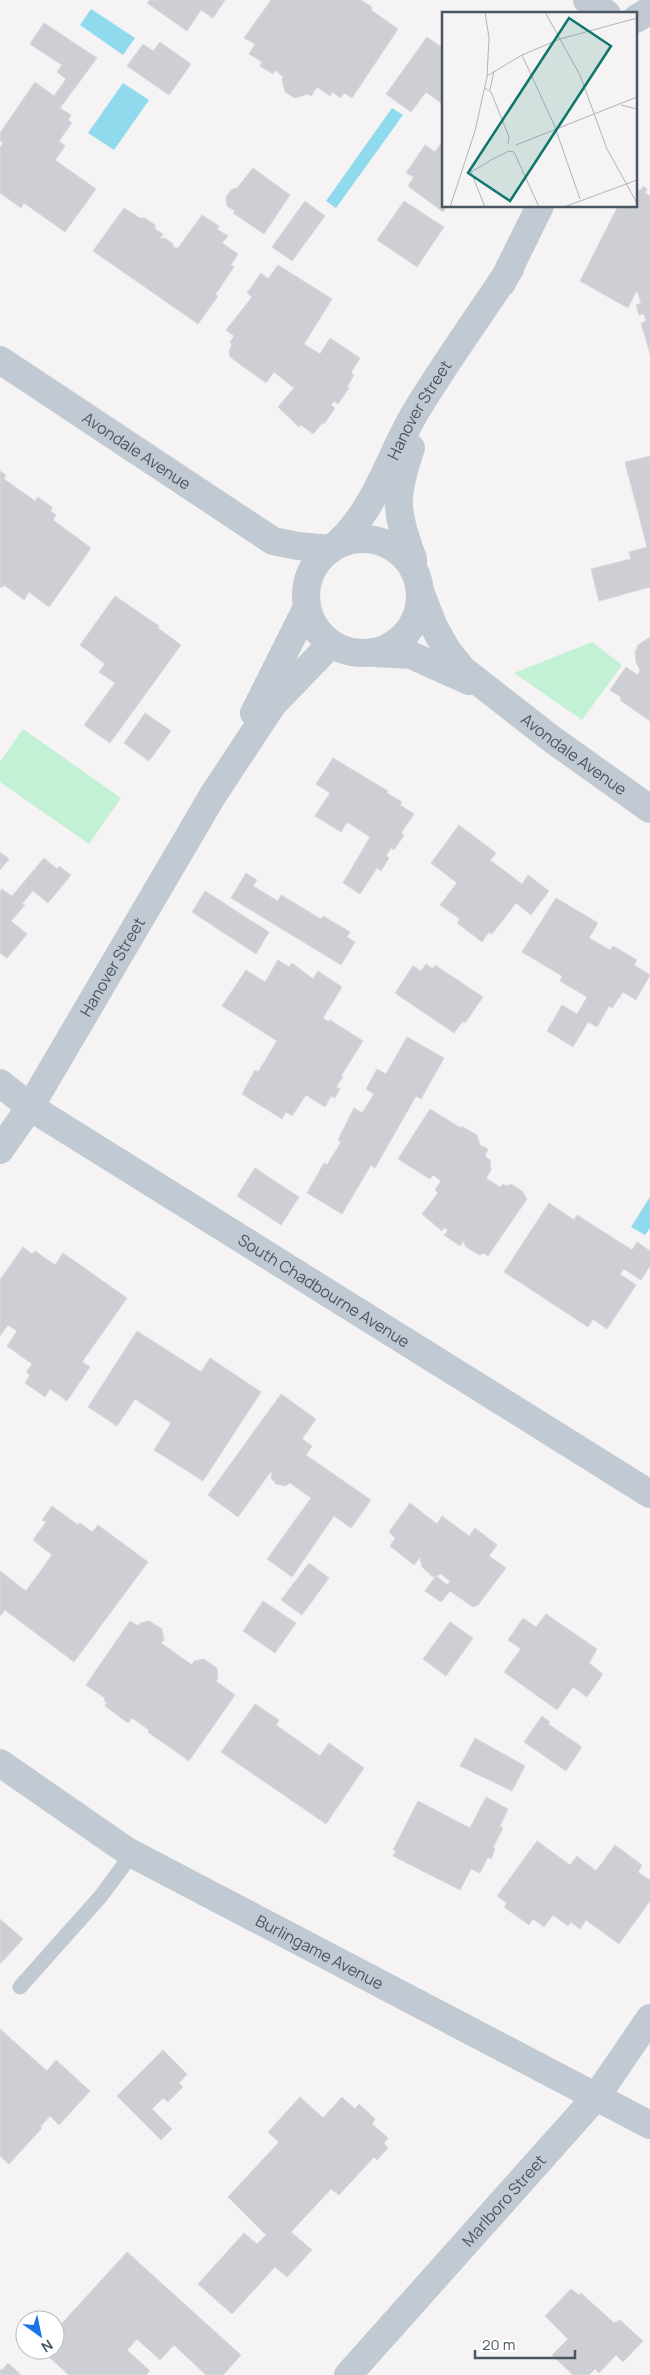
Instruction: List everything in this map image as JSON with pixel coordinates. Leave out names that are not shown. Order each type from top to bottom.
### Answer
[{"type":"street","points":[[587,0],[603,12]]},
{"type":"street","points":[[638,18],[650,10]]},
{"type":"street","name":"Hanover Street","points":[[0,1150],[30,1107],[221,782],[273,704],[330,645],[356,653],[369,653],[393,645],[411,627],[420,604],[413,559],[397,507],[404,468],[413,444],[510,269],[539,208]]},
{"type":"street","name":"Hanover Street","points":[[221,782],[306,602],[308,578],[317,562],[346,536],[360,519],[415,412],[510,269]]},
{"type":"street","name":"Avondale Avenue","points":[[0,360],[273,540],[298,546],[330,549]]},
{"type":"street","name":"Hanover Street","points":[[330,549],[348,541],[367,538],[385,543],[400,552],[416,579]]},
{"type":"street","name":"Avondale Avenue","points":[[273,540],[281,551],[306,602]]},
{"type":"street","name":"Avondale Avenue","points":[[416,579],[434,627],[447,650],[462,668],[553,740],[650,809]]},
{"type":"street","points":[[306,602],[309,616],[318,632],[330,645]]},
{"type":"street","name":"Avondale Avenue","points":[[369,653],[411,654],[457,675],[500,698]]},
{"type":"street","name":"South Chadbourne Avenue","points":[[0,1083],[30,1107],[650,1494]]},
{"type":"street","name":"Burlingame Avenue","points":[[0,1763],[132,1854],[650,2125]]},
{"type":"street","name":"Marlboro Street","points":[[348,2375],[596,2097],[650,2018]]},
{"type":"lane","points":[[20,1987],[101,1896],[132,1854]]},
{"type":"green space","points":[[592,642],[622,665],[582,720],[514,673]]},
{"type":"green space","points":[[23,729],[121,798],[89,844],[0,782],[0,762]]},
{"type":"water","points":[[91,9],[135,38],[123,55],[80,25]]},
{"type":"water","points":[[123,83],[149,100],[114,150],[88,133]]},
{"type":"water","points":[[392,108],[403,115],[336,208],[326,201]]},
{"type":"water","points":[[650,1197],[650,1228],[645,1235],[631,1227]]},
{"type":"building","points":[[150,0],[225,0],[213,18],[201,10],[187,31],[147,3]]},
{"type":"building","points":[[271,0],[361,0],[372,7],[371,10],[398,29],[352,98],[344,93],[341,98],[332,92],[330,96],[317,87],[311,96],[308,94],[295,98],[285,92],[283,77],[275,70],[273,74],[260,66],[262,62],[249,54],[255,44],[244,38]]},
{"type":"building","points":[[44,23],[97,58],[60,108],[71,115],[68,120],[72,123],[59,141],[65,146],[55,160],[96,189],[65,232],[24,203],[21,208],[0,193],[0,148],[3,143],[0,141],[0,133],[35,82],[54,96],[66,79],[57,72],[62,65],[30,44]]},
{"type":"building","points":[[427,37],[442,48],[442,104],[426,92],[411,112],[386,94]]},
{"type":"building","points":[[160,42],[191,64],[169,95],[127,66],[143,44],[153,51]]},
{"type":"building","points":[[442,142],[442,208],[446,208],[443,212],[408,186],[414,177],[406,173],[425,145],[435,152]]},
{"type":"building","points":[[253,168],[290,195],[264,234],[233,213],[235,211],[227,206],[226,197],[231,190],[237,188]]},
{"type":"building","points":[[643,186],[647,189],[645,193],[650,196],[650,354],[641,323],[646,321],[644,314],[639,315],[636,305],[641,303],[637,290],[628,308],[580,281],[617,208],[638,208],[638,190],[640,191]]},
{"type":"building","points":[[305,201],[325,216],[292,261],[272,247]]},
{"type":"building","points":[[404,201],[444,227],[417,267],[377,240]]},
{"type":"building","points":[[124,208],[155,225],[155,229],[163,234],[160,239],[165,238],[173,244],[174,248],[178,248],[202,215],[219,226],[217,229],[228,236],[222,243],[238,254],[231,265],[234,267],[215,295],[218,296],[198,324],[93,251]]},
{"type":"building","points":[[278,265],[332,299],[304,344],[320,354],[330,338],[360,358],[351,373],[354,375],[347,387],[349,388],[338,404],[334,401],[331,405],[335,408],[324,424],[323,422],[313,434],[301,425],[299,427],[278,407],[294,388],[274,372],[266,383],[230,357],[229,351],[232,345],[230,342],[234,336],[226,330],[252,297],[247,293],[261,273],[268,279]]},
{"type":"building","points":[[650,456],[650,587],[599,601],[591,569],[631,559],[629,552],[647,547],[625,462]]},
{"type":"building","points":[[0,471],[6,475],[4,479],[35,501],[38,497],[53,508],[50,511],[56,515],[53,520],[91,548],[49,607],[29,592],[24,600],[4,585],[2,588],[0,586]]},
{"type":"building","points":[[115,596],[159,626],[158,628],[181,645],[110,743],[84,725],[115,683],[99,672],[105,664],[80,645]]},
{"type":"building","points":[[650,637],[650,721],[620,700],[621,697],[610,690],[626,667],[638,675],[640,670],[636,662],[635,653],[638,645]]},
{"type":"building","points":[[145,713],[171,731],[149,761],[124,743]]},
{"type":"building","points":[[333,758],[388,791],[387,793],[402,802],[400,805],[414,814],[401,833],[404,835],[394,850],[391,848],[386,856],[389,858],[381,871],[377,868],[360,894],[343,883],[370,837],[347,822],[341,832],[315,816],[330,793],[316,784]]},
{"type":"building","points":[[459,825],[496,853],[490,860],[522,884],[528,875],[549,891],[531,915],[516,903],[492,934],[489,932],[482,942],[457,923],[460,919],[440,905],[457,883],[431,863]]},
{"type":"building","points":[[0,852],[9,859],[0,870]]},
{"type":"building","points":[[44,858],[57,869],[59,866],[71,875],[48,903],[33,891],[22,904],[25,905],[11,921],[27,934],[7,958],[0,953],[0,891],[2,889],[12,896]]},
{"type":"building","points":[[246,873],[257,880],[253,886],[278,901],[281,895],[321,919],[323,916],[350,932],[347,937],[355,942],[341,965],[231,898]]},
{"type":"building","points":[[205,891],[269,932],[256,954],[192,912]]},
{"type":"building","points":[[556,898],[598,923],[589,938],[610,950],[613,946],[637,960],[634,965],[650,975],[636,1000],[623,992],[612,1008],[609,1006],[597,1027],[588,1022],[573,1047],[547,1031],[562,1005],[577,1014],[587,997],[560,981],[562,976],[522,952]]},
{"type":"building","points":[[278,960],[289,967],[292,963],[313,979],[318,971],[342,987],[323,1018],[329,1022],[330,1020],[363,1041],[341,1076],[343,1077],[336,1087],[340,1089],[335,1098],[331,1096],[325,1107],[306,1095],[292,1116],[286,1112],[282,1119],[242,1094],[255,1070],[258,1072],[277,1041],[222,1006],[246,970],[265,982]]},
{"type":"building","points":[[426,964],[433,969],[435,965],[483,997],[465,1023],[463,1021],[454,1033],[395,993],[413,966],[421,971]]},
{"type":"building","points":[[407,1037],[444,1058],[421,1099],[416,1096],[375,1168],[371,1165],[342,1214],[307,1193],[324,1163],[327,1165],[341,1142],[338,1140],[354,1108],[362,1113],[374,1094],[366,1089],[377,1069],[386,1074]]},
{"type":"building","points":[[430,1109],[459,1127],[463,1127],[477,1135],[480,1145],[488,1149],[485,1156],[490,1160],[491,1170],[486,1178],[500,1187],[503,1184],[506,1186],[511,1184],[522,1191],[527,1199],[488,1256],[484,1253],[479,1255],[466,1247],[463,1241],[460,1246],[444,1235],[448,1230],[444,1227],[442,1231],[422,1214],[438,1193],[435,1190],[441,1181],[433,1175],[430,1179],[398,1159]]},
{"type":"building","points":[[255,1168],[299,1197],[281,1225],[237,1196]]},
{"type":"building","points":[[549,1203],[574,1220],[577,1215],[632,1250],[637,1242],[650,1251],[650,1266],[641,1280],[624,1269],[620,1274],[636,1285],[607,1329],[593,1319],[588,1327],[504,1272]]},
{"type":"building","points":[[23,1247],[32,1254],[35,1251],[55,1265],[63,1253],[127,1298],[82,1362],[90,1367],[67,1401],[50,1389],[45,1397],[25,1383],[30,1375],[26,1372],[32,1364],[7,1346],[17,1331],[8,1325],[0,1336],[0,1280]]},
{"type":"building","points":[[137,1331],[201,1372],[210,1358],[261,1392],[203,1481],[154,1450],[171,1423],[135,1399],[117,1426],[88,1407]]},
{"type":"building","points":[[281,1394],[316,1419],[302,1439],[312,1446],[306,1455],[371,1500],[351,1528],[334,1516],[292,1577],[267,1559],[311,1498],[290,1483],[285,1486],[276,1484],[271,1478],[272,1470],[238,1517],[208,1495]]},
{"type":"building","points":[[410,1503],[437,1524],[442,1516],[469,1536],[475,1528],[497,1545],[489,1556],[506,1568],[478,1605],[473,1607],[450,1591],[441,1602],[425,1591],[436,1576],[447,1585],[450,1581],[441,1574],[433,1577],[422,1567],[420,1557],[414,1565],[390,1546],[395,1538],[389,1532]]},
{"type":"building","points":[[52,1506],[78,1525],[80,1523],[92,1532],[98,1525],[148,1562],[74,1662],[5,1610],[0,1616],[0,1571],[26,1591],[52,1555],[33,1540],[46,1522],[42,1520]]},
{"type":"building","points":[[309,1563],[329,1578],[302,1615],[281,1600]]},
{"type":"building","points":[[263,1601],[296,1623],[275,1653],[243,1631]]},
{"type":"building","points":[[546,1614],[597,1649],[589,1663],[603,1674],[587,1697],[573,1687],[557,1710],[504,1672],[521,1649],[508,1640],[523,1618],[536,1627]]},
{"type":"building","points":[[130,1621],[138,1626],[140,1623],[149,1621],[162,1629],[164,1640],[161,1643],[192,1665],[194,1661],[204,1659],[217,1668],[218,1678],[216,1681],[235,1695],[189,1761],[148,1732],[149,1730],[132,1718],[128,1723],[105,1706],[107,1702],[104,1701],[105,1698],[86,1685]]},
{"type":"building","points":[[450,1622],[473,1638],[446,1676],[423,1659]]},
{"type":"building","points":[[255,1704],[279,1720],[276,1725],[320,1756],[329,1743],[364,1768],[326,1824],[221,1752]]},
{"type":"building","points":[[542,1716],[550,1722],[548,1724],[582,1747],[566,1771],[524,1742]]},
{"type":"building","points":[[475,1738],[525,1766],[512,1791],[460,1766]]},
{"type":"building","points":[[486,1797],[508,1809],[500,1826],[503,1828],[493,1848],[495,1849],[491,1859],[488,1857],[480,1873],[471,1869],[460,1890],[393,1856],[396,1851],[393,1850],[418,1801],[470,1828]]},
{"type":"building","points":[[537,1841],[570,1865],[577,1856],[596,1871],[615,1845],[642,1865],[638,1872],[650,1880],[650,1901],[619,1944],[586,1920],[580,1929],[571,1922],[568,1926],[553,1915],[544,1927],[533,1919],[529,1925],[504,1907],[507,1903],[497,1896]]},
{"type":"building","points":[[0,1919],[23,1939],[0,1964]]},
{"type":"building","points":[[0,2029],[47,2071],[56,2060],[90,2091],[59,2125],[50,2116],[40,2127],[42,2128],[9,2164],[0,2156]]},
{"type":"building","points":[[163,2050],[187,2074],[179,2083],[183,2087],[168,2102],[163,2098],[152,2109],[172,2129],[161,2140],[117,2096]]},
{"type":"building","points":[[300,2097],[323,2118],[342,2097],[355,2109],[359,2104],[375,2119],[372,2124],[388,2138],[384,2143],[388,2148],[377,2160],[374,2157],[339,2195],[331,2189],[291,2232],[312,2250],[287,2277],[275,2267],[232,2314],[198,2284],[244,2233],[257,2244],[266,2235],[228,2197],[279,2142],[268,2132]]},
{"type":"building","points":[[127,2252],[241,2355],[223,2375],[206,2375],[174,2345],[160,2360],[137,2339],[127,2350],[150,2371],[146,2375],[69,2375],[52,2360],[65,2360],[65,2320]]},
{"type":"building","points":[[571,2289],[579,2295],[581,2293],[614,2323],[620,2320],[643,2341],[623,2362],[616,2355],[599,2373],[595,2369],[589,2375],[573,2375],[552,2355],[568,2339],[545,2316]]},
{"type":"building","points":[[8,2363],[21,2375],[0,2375],[0,2369],[2,2370]]}]
